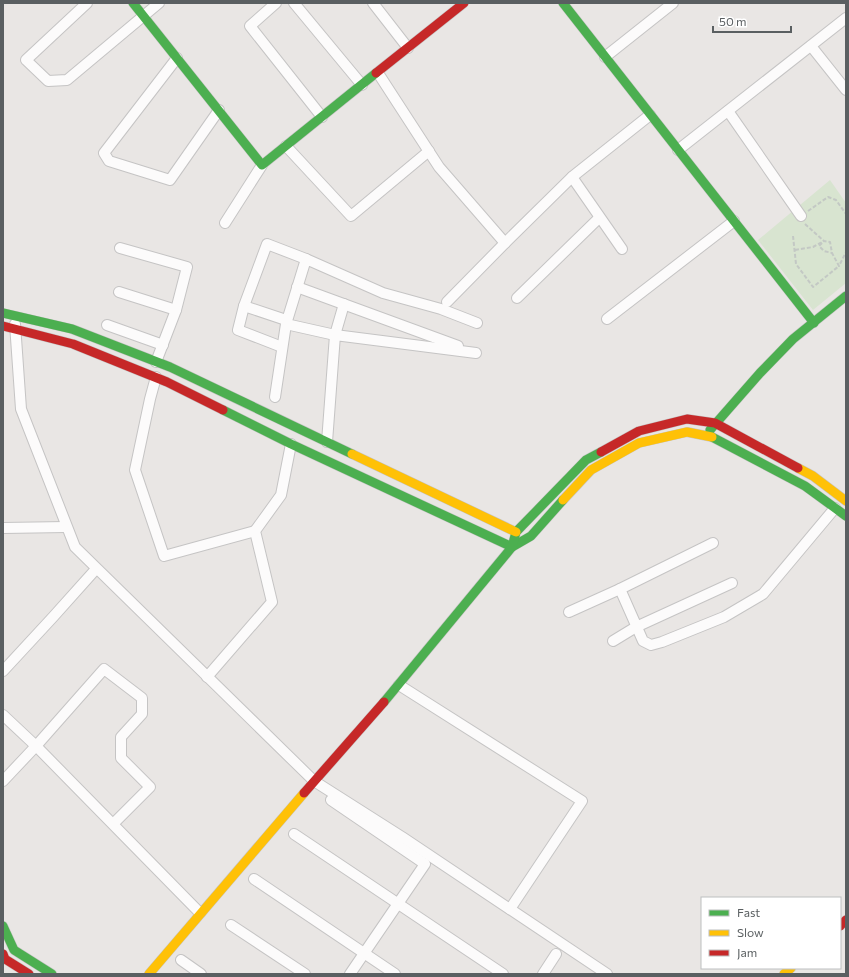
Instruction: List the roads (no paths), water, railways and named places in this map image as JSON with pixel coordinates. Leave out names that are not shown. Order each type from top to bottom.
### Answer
[{"type":"street","points":[[87,3],[26,60],[48,81],[67,80],[159,3]]},
{"type":"street","points":[[133,3],[262,165]]},
{"type":"street","points":[[276,3],[250,26],[322,117]]},
{"type":"street","points":[[294,3],[362,85]]},
{"type":"street","points":[[372,3],[408,48]]},
{"type":"street","points":[[225,223],[262,165],[464,3]]},
{"type":"street","points":[[563,3],[814,323]]},
{"type":"street","points":[[605,57],[673,3]]},
{"type":"street","points":[[678,150],[846,18]]},
{"type":"street","points":[[811,46],[846,90]]},
{"type":"street","points":[[177,58],[104,153],[110,160],[170,180],[219,110]]},
{"type":"street","points":[[378,73],[439,167],[505,243]]},
{"type":"street","points":[[728,111],[801,216]]},
{"type":"street","points":[[447,302],[572,178],[650,115]]},
{"type":"street","points":[[286,146],[351,216],[429,152]]},
{"type":"street","points":[[572,178],[622,250]]},
{"type":"street","points":[[517,298],[599,218]]},
{"type":"street","points":[[607,319],[734,221]]},
{"type":"street","points":[[282,347],[238,330],[244,306],[267,244],[306,259],[383,293],[441,309],[477,323]]},
{"type":"street","points":[[120,248],[187,267],[176,310],[156,362]]},
{"type":"street","points":[[276,397],[286,322],[306,259]]},
{"type":"street","points":[[244,306],[286,322],[335,335],[476,353],[297,287]]},
{"type":"street","points":[[119,292],[176,310]]},
{"type":"street","points":[[707,436],[715,423],[793,339],[846,296]]},
{"type":"street","points":[[327,442],[335,335],[344,304]]},
{"type":"street","points":[[3,313],[72,329],[156,362],[516,532]]},
{"type":"street","points":[[15,316],[14,329],[21,409],[75,547],[314,781],[402,836],[607,974]]},
{"type":"street","points":[[106,325],[163,345]]},
{"type":"street","points":[[3,326],[73,344],[156,377],[291,444],[512,547]]},
{"type":"street","points":[[156,377],[135,470],[164,556],[255,531],[281,495],[291,444]]},
{"type":"street","points":[[512,547],[516,532],[586,460],[639,431],[687,419],[715,423],[813,476],[846,501]]},
{"type":"street","points":[[149,974],[314,781],[399,685],[512,547],[531,536],[591,470],[639,443],[687,432],[712,437],[805,486],[846,516]]},
{"type":"street","points":[[620,589],[643,641],[651,645],[724,617],[763,594],[835,508]]},
{"type":"street","points":[[3,528],[66,527]]},
{"type":"street","points":[[207,677],[272,602],[255,531]]},
{"type":"street","points":[[569,612],[620,589],[713,543]]},
{"type":"street","points":[[3,671],[96,569]]},
{"type":"street","points":[[613,641],[636,627],[732,583]]},
{"type":"street","points":[[3,781],[36,746],[104,668],[142,698],[142,714],[120,737],[121,758],[150,787],[114,823]]},
{"type":"street","points":[[399,685],[582,801],[510,909]]},
{"type":"street","points":[[3,715],[114,823],[200,913]]},
{"type":"street","points":[[331,800],[425,864],[350,974]]},
{"type":"street","points":[[294,834],[503,974]]},
{"type":"street","points":[[254,879],[395,974]]},
{"type":"street","points":[[231,924],[305,974]]},
{"type":"street","points":[[3,926],[14,950],[52,974]]},
{"type":"street","points":[[14,950],[4,957],[24,972]]},
{"type":"street","points":[[544,974],[556,954]]},
{"type":"street","points":[[181,960],[201,974]]}]
